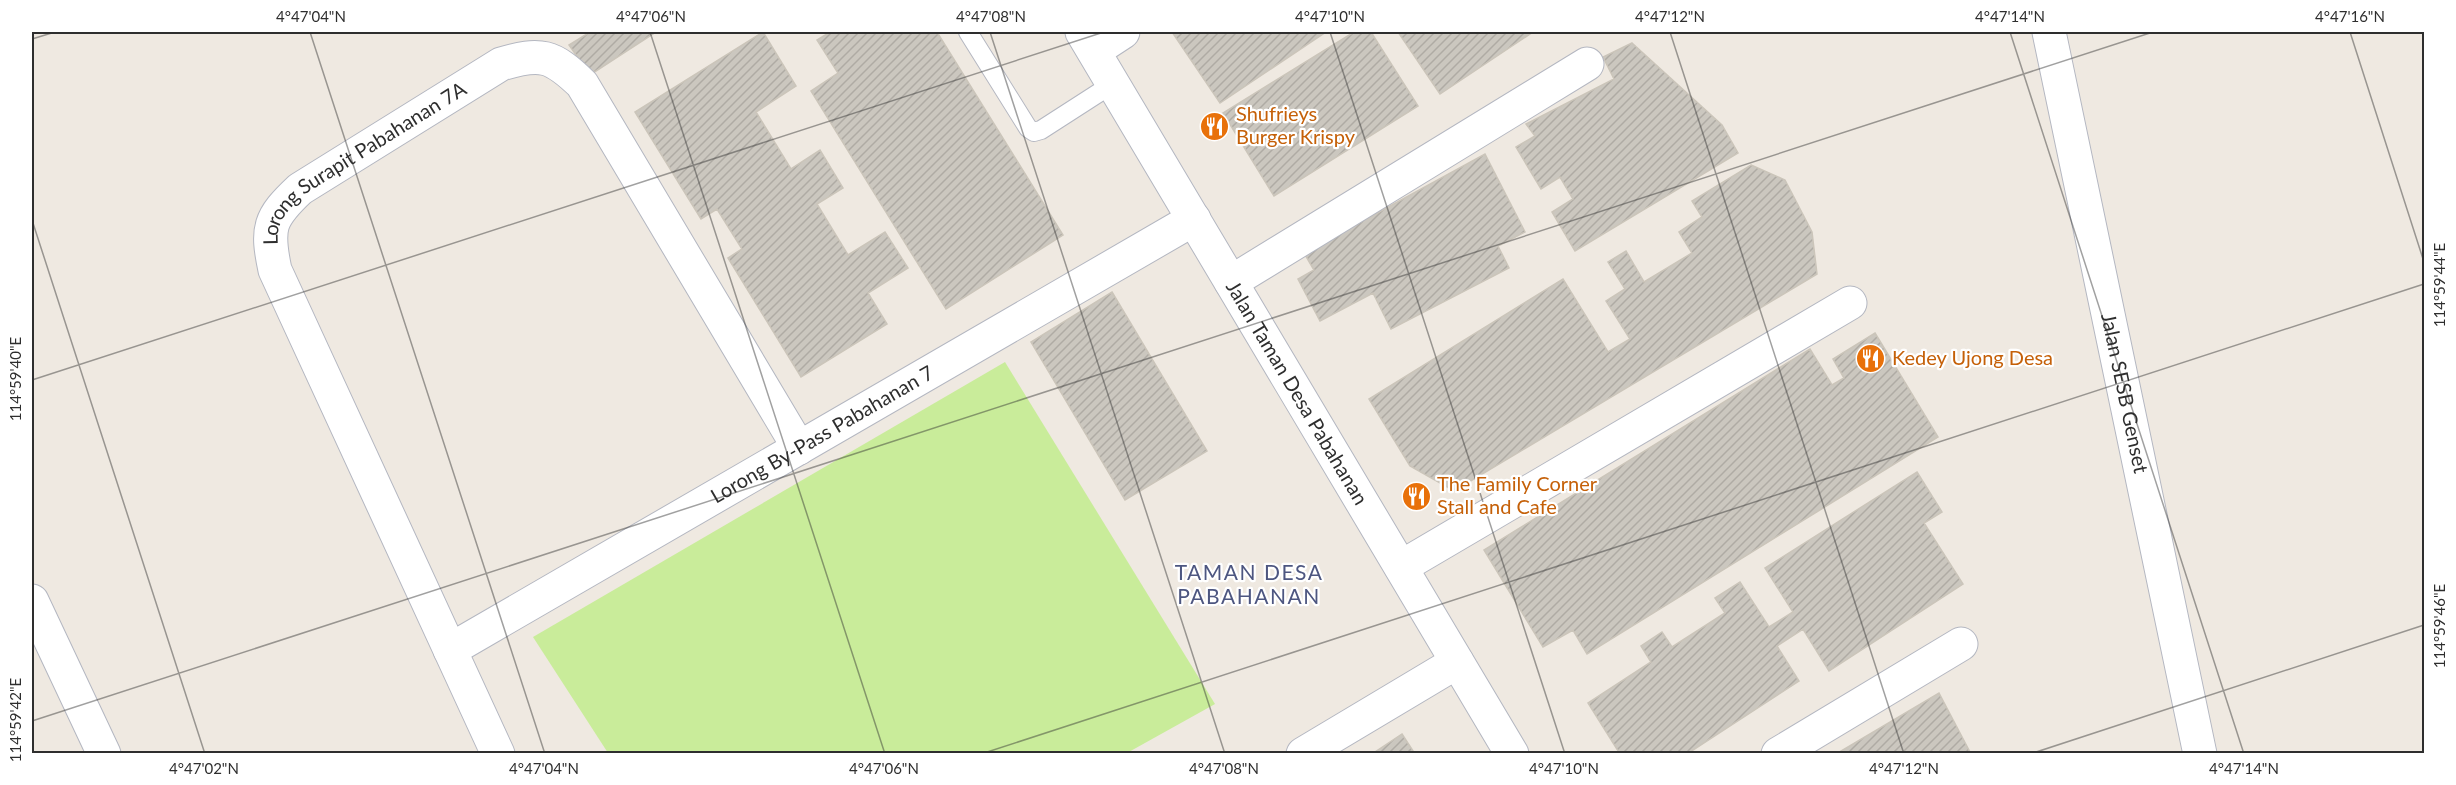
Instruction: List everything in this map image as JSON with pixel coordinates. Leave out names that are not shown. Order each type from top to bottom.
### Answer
[{"type":"street","points":[[1088,41],[1123,32]]},
{"type":"street","name":"Jalan SESB Genset","points":[[2049,32],[2200,753]]},
{"type":"street","name":"Jalan Taman Desa Pabahanan","points":[[1088,41],[1512,753]]},
{"type":"street","name":"Lorong Surapit Pabahanan 7A","points":[[498,753],[275,270],[269,239],[278,210],[300,189],[501,64],[530,56],[560,63],[582,84],[799,448]]},
{"type":"street","points":[[1231,282],[1587,64]]},
{"type":"street","name":"Lorong By-Pass Pabahanan 7","points":[[450,651],[1194,219]]},
{"type":"street","points":[[1401,567],[1850,303]]},
{"type":"street","points":[[32,601],[104,753]]},
{"type":"street","points":[[1779,753],[1961,644]]},
{"type":"street","points":[[1303,753],[1458,662]]},
{"type":"lane","points":[[968,32],[1028,128],[1034,132],[1041,130],[1114,83]]},
{"type":"green space","points":[[1005,362],[1215,704],[1127,753],[608,753],[533,637]]},
{"type":"building","points":[[590,32],[656,32],[590,75],[569,45]]},
{"type":"building","points":[[763,32],[796,86],[756,112],[791,169],[820,150],[843,188],[817,204],[848,255],[885,232],[908,268],[868,293],[887,324],[801,377],[728,258],[742,249],[717,209],[701,219],[635,112]]},
{"type":"building","points":[[830,32],[937,32],[1063,235],[946,309],[811,91],[838,73],[817,40]]},
{"type":"building","points":[[1172,32],[1326,32],[1220,103]]},
{"type":"building","points":[[1354,32],[1371,32],[1418,106],[1274,196],[1223,113]]},
{"type":"building","points":[[1398,32],[1533,32],[1440,94]]},
{"type":"building","points":[[1632,43],[1722,125],[1738,153],[1575,251],[1552,212],[1573,199],[1560,177],[1541,189],[1516,147],[1535,136],[1526,124],[1614,79],[1603,57]]},
{"type":"building","points":[[1485,154],[1525,232],[1498,246],[1509,268],[1391,329],[1373,293],[1320,321],[1298,279],[1314,270],[1304,253]]},
{"type":"building","points":[[1751,165],[1785,180],[1812,232],[1817,274],[1454,491],[1410,466],[1369,399],[1563,279],[1608,352],[1630,339],[1606,301],[1625,289],[1608,262],[1626,251],[1644,282],[1692,253],[1679,232],[1702,217],[1692,201]]},
{"type":"building","points":[[1112,292],[1207,451],[1125,500],[1031,342]]},
{"type":"building","points":[[1875,333],[1938,437],[1587,654],[1573,630],[1543,647],[1484,550],[1810,349],[1832,385],[1844,378],[1833,359]]},
{"type":"building","points":[[1917,472],[1942,512],[1924,523],[1963,584],[1829,671],[1803,629],[1777,646],[1799,681],[1687,754],[1620,754],[1588,703],[1651,662],[1641,646],[1662,632],[1672,647],[1725,613],[1715,598],[1740,582],[1769,627],[1793,612],[1765,568]]},
{"type":"building","points":[[1939,693],[1971,754],[1836,754]]},
{"type":"building","points":[[1402,734],[1415,754],[1372,754]]},
{"type":"place","name":"Shufrieys Burger Krispy","points":[[1215,126]]},
{"type":"place","name":"Kedey Ujong Desa","points":[[1871,358]]},
{"type":"place","name":"The Family Corner Stall and Cafe","points":[[1416,496]]},
{"type":"district","name":"TAMAN DESA PABAHANAN","points":[[1249,585]]}]
